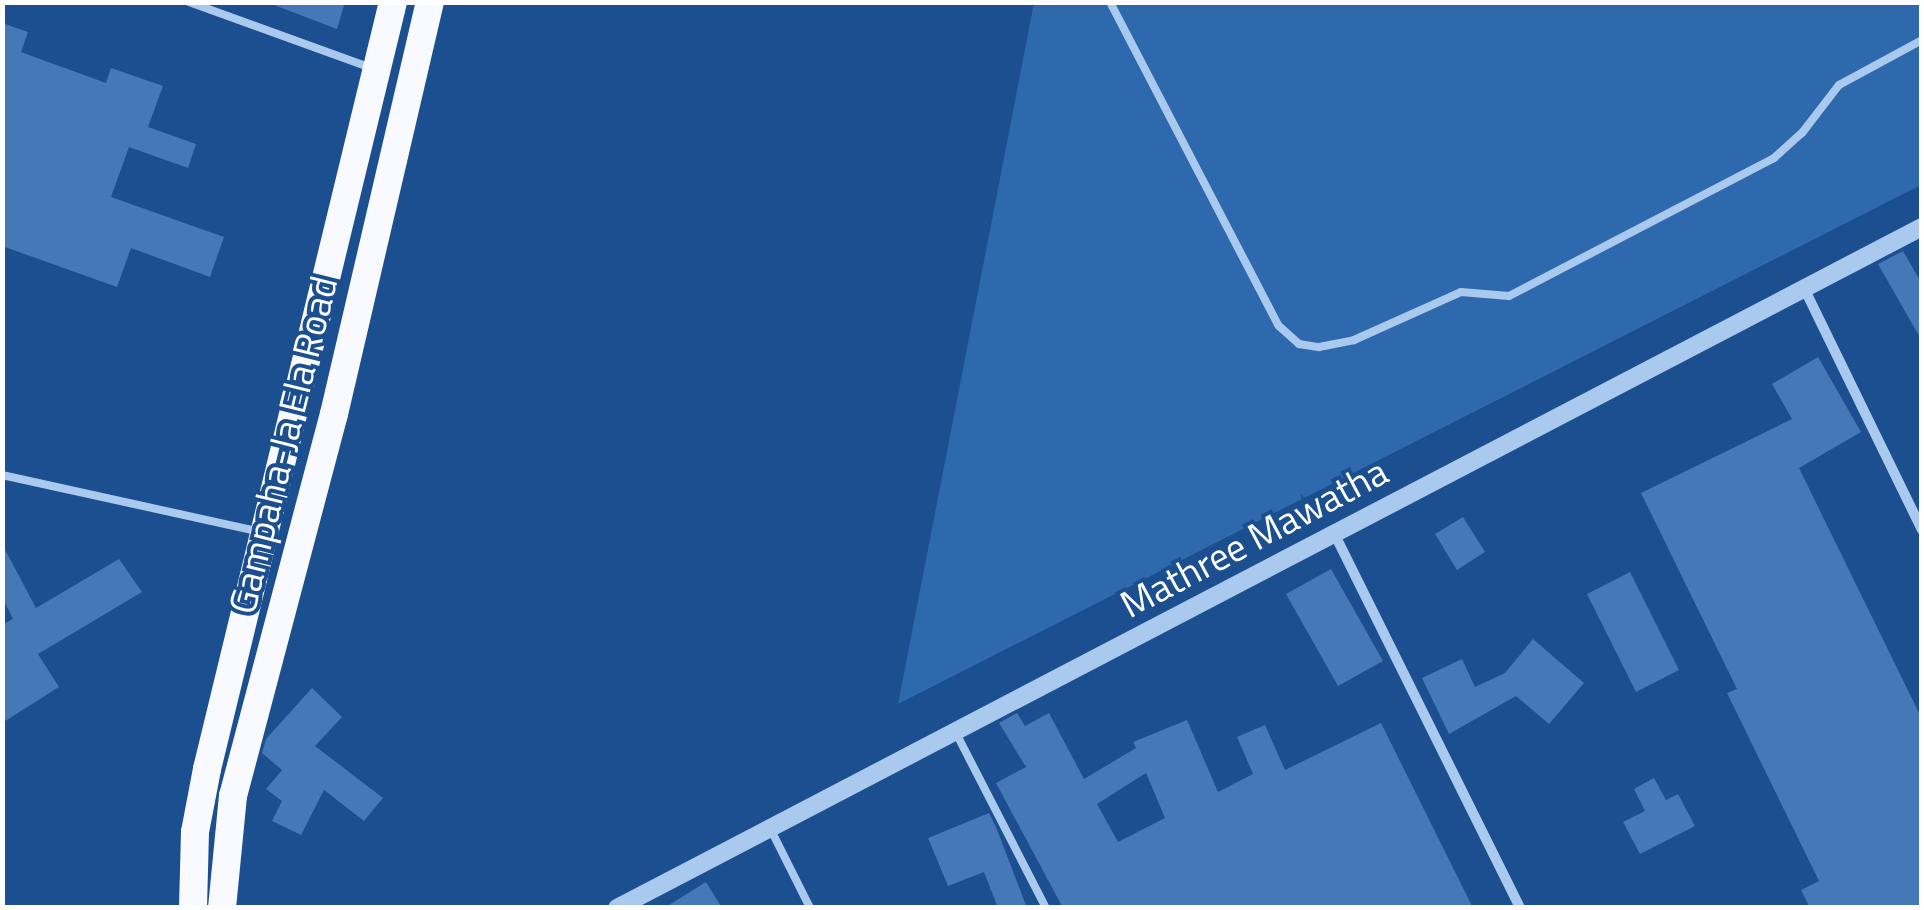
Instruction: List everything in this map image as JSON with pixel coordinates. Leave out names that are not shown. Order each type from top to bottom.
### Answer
[{"type":"highway","name":"Gampaha-Ja Ela Road","points":[[193,908],[195,832],[262,532],[393,2]]},
{"type":"highway","name":"Gampaha-Ja Ela Road","points":[[222,908],[233,796],[334,414],[430,2]]},
{"type":"street","name":"Mathree Mawatha","points":[[617,908],[1922,227]]},
{"type":"street","points":[[1804,288],[1922,530]]},
{"type":"street","points":[[1334,534],[1520,908]]},
{"type":"lane","points":[[189,2],[410,86]]},
{"type":"lane","points":[[1110,2],[1280,326],[1299,344],[1320,348],[1354,340],[1461,292],[1509,296],[1774,158],[1802,134],[1839,85],[1922,40]]},
{"type":"lane","points":[[2,476],[262,532]]},
{"type":"lane","points":[[956,731],[1046,908]]},
{"type":"lane","points":[[770,828],[810,908]]},
{"type":"shaded area","points":[[1034,3],[1921,3],[1921,185],[898,704]]},
{"type":"building","points":[[266,2],[345,2],[337,29]]},
{"type":"building","points":[[2,23],[28,32],[21,52],[106,83],[111,68],[163,86],[148,127],[196,144],[188,168],[129,147],[111,197],[224,237],[210,277],[131,248],[117,287],[2,246]]},
{"type":"building","points":[[1903,251],[1922,284],[1922,341],[1878,264]]},
{"type":"building","points":[[1818,357],[1861,432],[1799,468],[1922,719],[1922,908],[1810,908],[1801,890],[1819,881],[1727,693],[1737,689],[1641,493],[1792,419],[1772,384]]},
{"type":"building","points":[[1463,517],[1485,552],[1457,570],[1435,534]]},
{"type":"building","points":[[2,544],[36,608],[119,559],[142,592],[38,654],[59,687],[2,723],[2,625],[13,619],[2,597]]},
{"type":"building","points":[[1331,569],[1383,661],[1338,686],[1286,594]]},
{"type":"building","points":[[1630,572],[1679,670],[1636,692],[1587,594]]},
{"type":"building","points":[[1533,639],[1584,683],[1549,724],[1516,696],[1449,734],[1422,678],[1462,659],[1475,687],[1505,673]]},
{"type":"building","points":[[312,688],[342,717],[315,746],[383,798],[364,821],[324,790],[301,835],[272,821],[282,801],[266,789],[282,770],[262,753],[266,739]]},
{"type":"building","points":[[1017,713],[1025,726],[1049,713],[1084,779],[1136,748],[1133,742],[1187,720],[1218,792],[1253,774],[1237,737],[1265,725],[1285,770],[1381,723],[1473,908],[1063,908],[996,783],[1026,767],[999,723]],"holes":[[[1146,773],[1165,818],[1118,842],[1097,804]]]},
{"type":"building","points":[[1654,778],[1666,800],[1678,794],[1695,826],[1640,854],[1623,822],[1645,811],[1634,789]]},
{"type":"building","points":[[989,813],[1027,908],[998,908],[984,872],[948,886],[928,838]]},
{"type":"building","points":[[706,882],[722,908],[664,908]]}]
